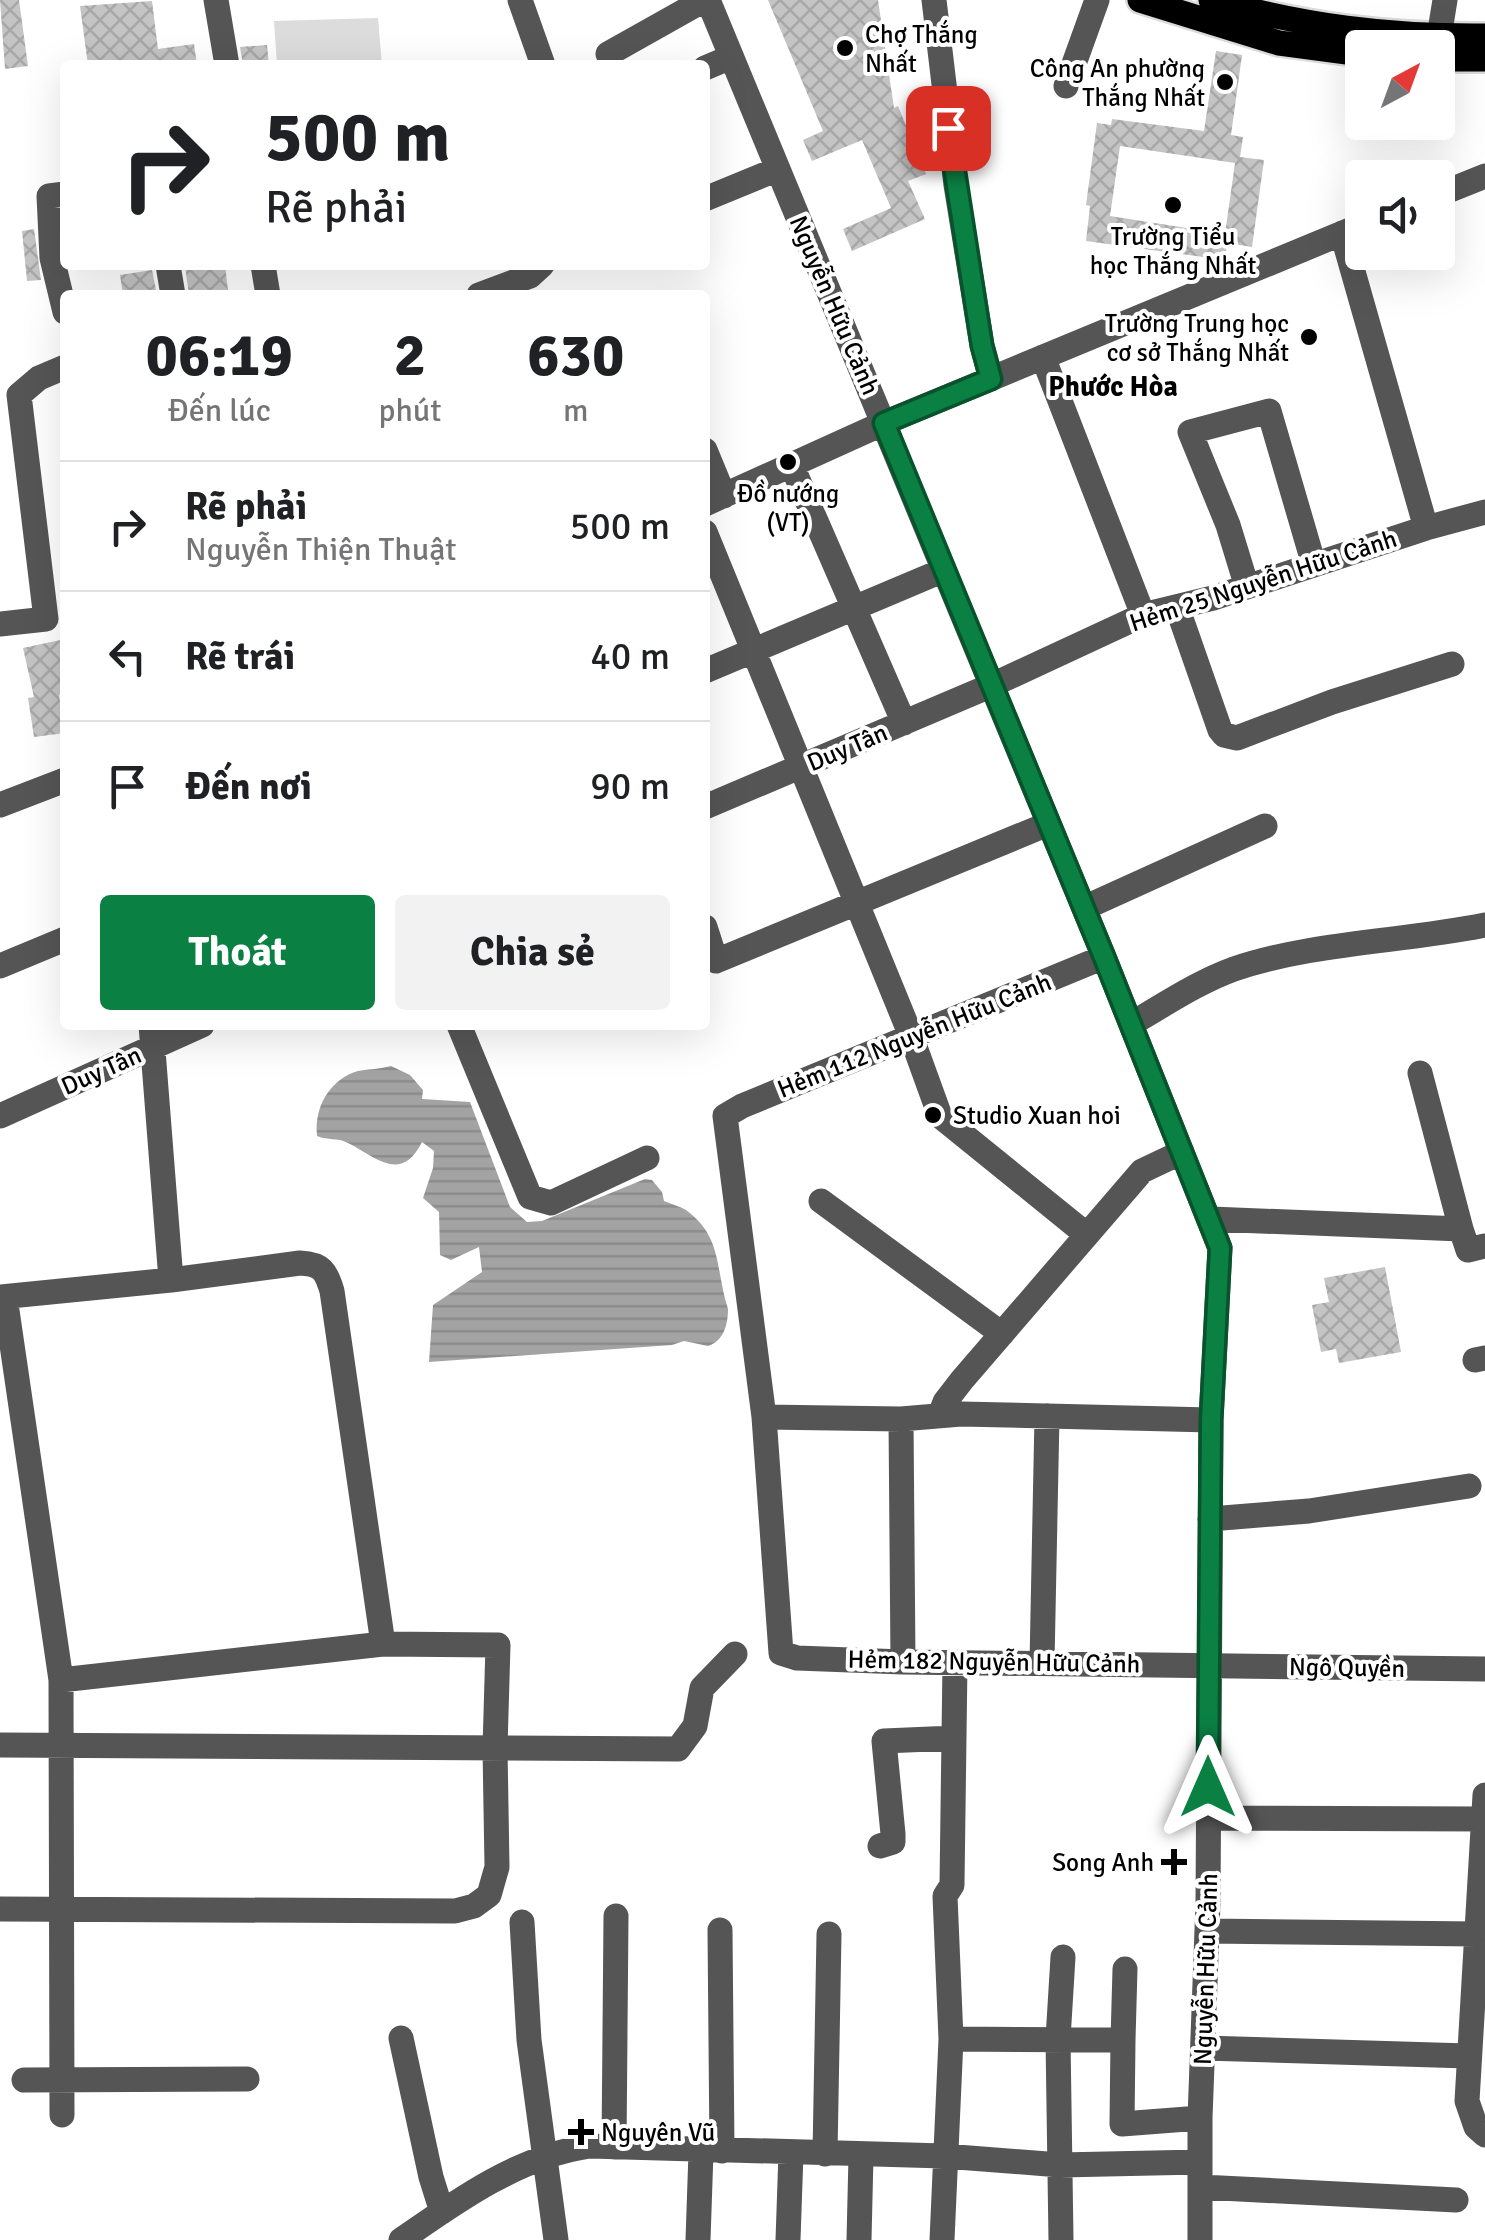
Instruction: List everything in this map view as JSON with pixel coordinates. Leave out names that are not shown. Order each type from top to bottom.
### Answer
[{"type":"main road","points":[[1140,0],[1345,31]]},
{"type":"main road","points":[[1206,7],[1278,44],[1345,52]]},
{"type":"main road","points":[[1455,44],[1485,36]]},
{"type":"main road","points":[[1455,52],[1485,60]]},
{"type":"street","points":[[216,0],[226,60]]},
{"type":"street","points":[[520,0],[541,60]]},
{"type":"street","points":[[608,54],[706,0]]},
{"type":"street","name":"Nguyễn Hữu Cảnh","points":[[706,0],[1084,908],[1220,1248],[1211,1420],[1200,2240]]},
{"type":"street","points":[[934,0],[956,185],[991,379]]},
{"type":"street","points":[[1066,86],[1098,0]]},
{"type":"street","points":[[1441,30],[1445,0]]},
{"type":"street","points":[[710,66],[731,56]]},
{"type":"street","points":[[710,197],[778,169]]},
{"type":"street","points":[[1455,188],[1485,176]]},
{"type":"street","points":[[60,195],[49,196],[52,258],[60,291]]},
{"type":"street","points":[[710,475],[715,500],[884,423],[1345,232]]},
{"type":"street","points":[[493,290],[537,270]]},
{"type":"street","points":[[1362,270],[1426,528]]},
{"type":"street","points":[[1043,357],[1143,615]]},
{"type":"street","points":[[0,624],[46,619],[19,395],[38,378],[60,369]]},
{"type":"street","points":[[1248,587],[1190,432],[1269,411],[1314,565]]},
{"type":"street","points":[[792,466],[904,722]]},
{"type":"street","name":"Hẻm 25 Nguyễn Hữu Cảnh","points":[[990,686],[1143,615],[1248,587],[1485,512]]},
{"type":"street","points":[[710,544],[912,1036],[940,1116],[1087,1236]]},
{"type":"street","points":[[710,669],[944,570]]},
{"type":"street","points":[[1177,607],[1224,736],[1237,738],[1332,702],[1452,664]]},
{"type":"street","name":"Duy Tân","points":[[710,805],[990,686]]},
{"type":"street","points":[[0,805],[60,782]]},
{"type":"street","points":[[710,942],[716,961],[1048,824]]},
{"type":"street","points":[[1084,908],[1264,826]]},
{"type":"street","points":[[1131,1024],[1212,978],[1252,964],[1386,938],[1485,925]]},
{"type":"street","points":[[0,966],[60,941]]},
{"type":"street","name":"Hẻm 112 Nguyễn Hữu Cảnh","points":[[764,1417],[725,1116],[1104,957]]},
{"type":"street","name":"Duy Tân","points":[[0,1116],[152,1036],[179,1030]]},
{"type":"street","points":[[462,1030],[530,1197],[551,1203],[646,1158]]},
{"type":"street","points":[[152,1036],[171,1280]]},
{"type":"street","points":[[1420,1072],[1468,1250],[1485,1246]]},
{"type":"street","points":[[940,1416],[944,1402],[1142,1172],[1182,1152]]},
{"type":"street","points":[[822,1201],[1002,1334]]},
{"type":"street","points":[[1210,1219],[1461,1229]]},
{"type":"street","points":[[62,2115],[61,1680],[2,1297],[300,1263],[323,1268],[332,1291],[383,1644]]},
{"type":"street","points":[[1042,1662],[1047,1416]]},
{"type":"street","points":[[764,1417],[1211,1420]]},
{"type":"street","name":"Hẻm 182 Nguyễn Hữu Cảnh","points":[[764,1417],[780,1653],[797,1658],[903,1662],[1209,1665]]},
{"type":"street","points":[[901,1419],[903,1662]]},
{"type":"street","points":[[1210,1520],[1308,1511],[1468,1486]]},
{"type":"street","points":[[0,1908],[455,1911],[474,1906],[489,1895],[497,1866],[498,1644],[383,1644],[61,1680]]},
{"type":"street","points":[[0,1745],[678,1749],[695,1726],[702,1688],[735,1654]]},
{"type":"street","points":[[942,2240],[950,2039],[944,1935],[945,1896],[952,1884],[955,1662]]},
{"type":"street","name":"Ngô Quyền","points":[[1209,1665],[1485,1669]]},
{"type":"street","points":[[880,1846],[893,1842],[884,1741],[954,1738]]},
{"type":"street","points":[[1208,1818],[1484,1807],[1477,1934],[1479,1997],[1468,2056],[1467,2101],[1476,2127],[1485,2135]]},
{"type":"street","points":[[614,2147],[616,1916]]},
{"type":"street","points":[[522,1922],[530,2040],[556,2240]]},
{"type":"street","points":[[698,2240],[711,2151],[720,1930]]},
{"type":"street","points":[[1207,1931],[1477,1934]]},
{"type":"street","points":[[825,2154],[829,1934]]},
{"type":"street","points":[[1061,2240],[1058,2039],[1062,1958]]},
{"type":"street","points":[[1124,1969],[1122,2124],[1200,2118]]},
{"type":"street","points":[[402,2038],[439,2223]]},
{"type":"street","points":[[950,2039],[1123,2040]]},
{"type":"street","points":[[1203,2048],[1468,2056]]},
{"type":"street","points":[[24,2080],[247,2079]]},
{"type":"street","points":[[401,2240],[439,2223],[469,2194],[546,2156],[575,2148],[944,2156],[1456,2200]]},
{"type":"street","points":[[788,2240],[791,2152]]},
{"type":"street","points":[[859,2240],[861,2156]]},
{"type":"shaded area","points":[[378,18],[382,60],[277,60],[274,21]]},
{"type":"shaded area","points":[[391,1066],[410,1075],[423,1090],[422,1099],[470,1102],[510,1207],[527,1222],[542,1221],[645,1179],[652,1180],[664,1201],[698,1220],[712,1243],[728,1309],[721,1336],[708,1346],[684,1341],[672,1345],[429,1362],[433,1305],[482,1272],[479,1247],[451,1260],[440,1255],[439,1212],[423,1198],[434,1151],[422,1142],[406,1162],[388,1164],[344,1141],[317,1136],[321,1105],[339,1080],[358,1071]]},
{"type":"building","points":[[0,0],[19,0],[28,66],[5,69]]},
{"type":"building","points":[[768,0],[878,0],[894,108],[898,106],[926,174],[908,181],[925,219],[852,251],[843,229],[891,208],[862,140],[812,161],[803,140],[823,131]]},
{"type":"building","points":[[152,1],[158,49],[194,44],[196,60],[87,60],[80,6]]},
{"type":"building","points":[[267,45],[268,60],[242,60],[240,47]]},
{"type":"building","points":[[1216,51],[1242,55],[1231,135],[1243,137],[1240,157],[1264,160],[1252,247],[1227,243],[1225,260],[1086,241],[1090,206],[1086,205],[1097,123],[1111,125],[1112,119],[1204,131]],"holes":[[[1120,146],[1235,163],[1225,234],[1110,216]]]},
{"type":"building","points":[[34,229],[41,280],[27,281],[22,231]]},
{"type":"building","points":[[152,270],[156,290],[122,290],[120,275]]},
{"type":"building","points":[[186,270],[226,270],[228,290],[188,290]]},
{"type":"building","points":[[60,640],[60,734],[34,737],[28,698],[34,697],[23,648]]},
{"type":"building","points":[[1385,1267],[1401,1352],[1339,1363],[1336,1349],[1321,1352],[1312,1305],[1329,1302],[1324,1278]]},
{"type":"place","name":"Chợ Thắng Nhất","points":[[845,48]]},
{"type":"place","name":"Công An phường Thắng Nhất","points":[[1225,82]]},
{"type":"place","name":"Trường Tiểu học Thắng Nhất","points":[[1173,205]]},
{"type":"place","name":"Trường Trung học cơ sở Thắng Nhất","points":[[1309,337]]},
{"type":"place","name":"Đồ nướng (VT)","points":[[788,462]]},
{"type":"place","name":"Studio Xuan hoi","points":[[933,1115]]},
{"type":"place","name":"Song Anh","points":[[1174,1862]]},
{"type":"place","name":"Nguyên Vũ","points":[[581,2132]]},
{"type":"district","name":"Phước Hòa","points":[[1113,386]]},
{"type":"route","points":[[948,128],[982,346],[991,379],[884,423],[1220,1248],[1211,1420],[1208,1787]]}]
